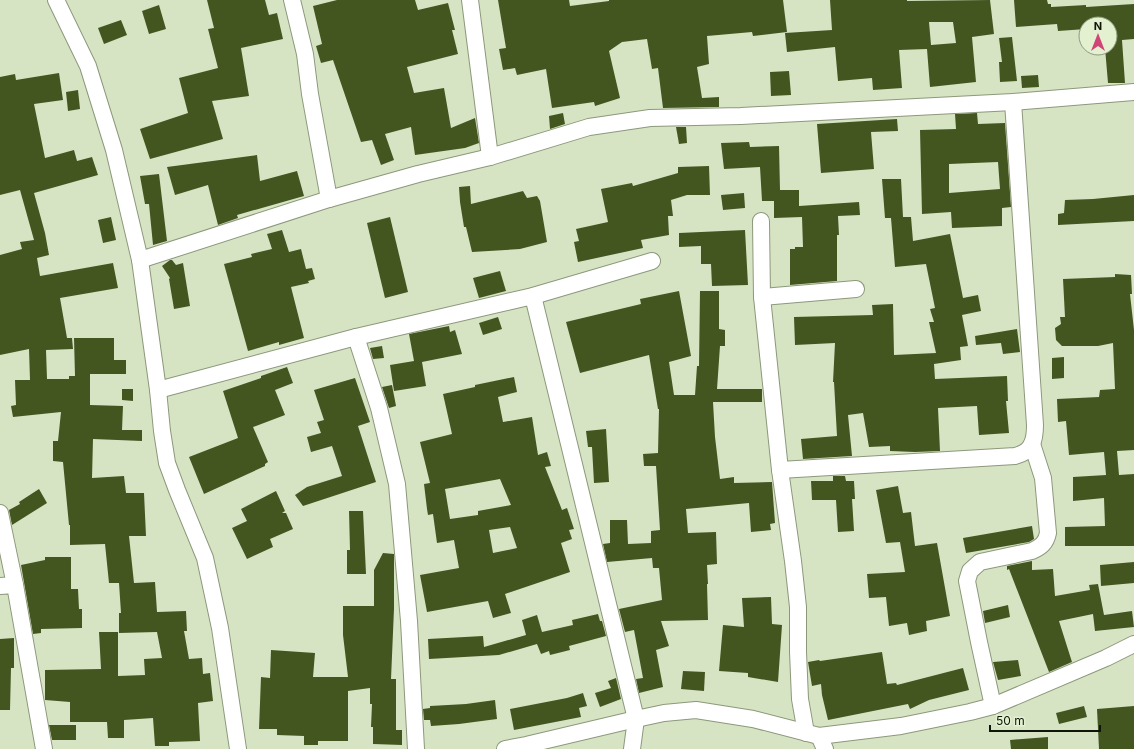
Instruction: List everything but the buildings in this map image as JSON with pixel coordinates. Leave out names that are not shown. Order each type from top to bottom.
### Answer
[{"type":"street","points":[[56,0],[88,66],[114,150],[140,260],[167,463],[205,558],[220,628],[238,749]]},
{"type":"street","points":[[292,0],[305,54],[310,94],[329,199]]},
{"type":"street","points":[[470,0],[490,157]]},
{"type":"street","points":[[140,260],[329,199],[418,174],[490,157],[589,127],[650,118],[741,116],[1013,102],[1134,92]]},
{"type":"street","points":[[780,470],[1015,456],[1022,454],[1032,444],[1035,438],[1035,425],[1013,102]]},
{"type":"street","points":[[761,222],[762,297],[780,470],[798,607],[800,699],[817,739]]},
{"type":"street","points":[[158,390],[356,337],[533,296],[652,261]]},
{"type":"street","points":[[762,297],[856,289]]},
{"type":"street","points":[[533,296],[636,719],[632,749]]},
{"type":"street","points":[[356,337],[379,408],[397,484],[409,621],[416,749]]},
{"type":"street","points":[[993,706],[967,581],[970,571],[980,562],[1032,552],[1040,548],[1046,542],[1048,533],[1043,478],[1032,444]]},
{"type":"street","points":[[0,513],[7,585],[44,749]]},
{"type":"street","points":[[505,749],[664,713],[696,710],[753,719],[817,739],[901,726],[993,706],[1106,658],[1134,644]]}]
